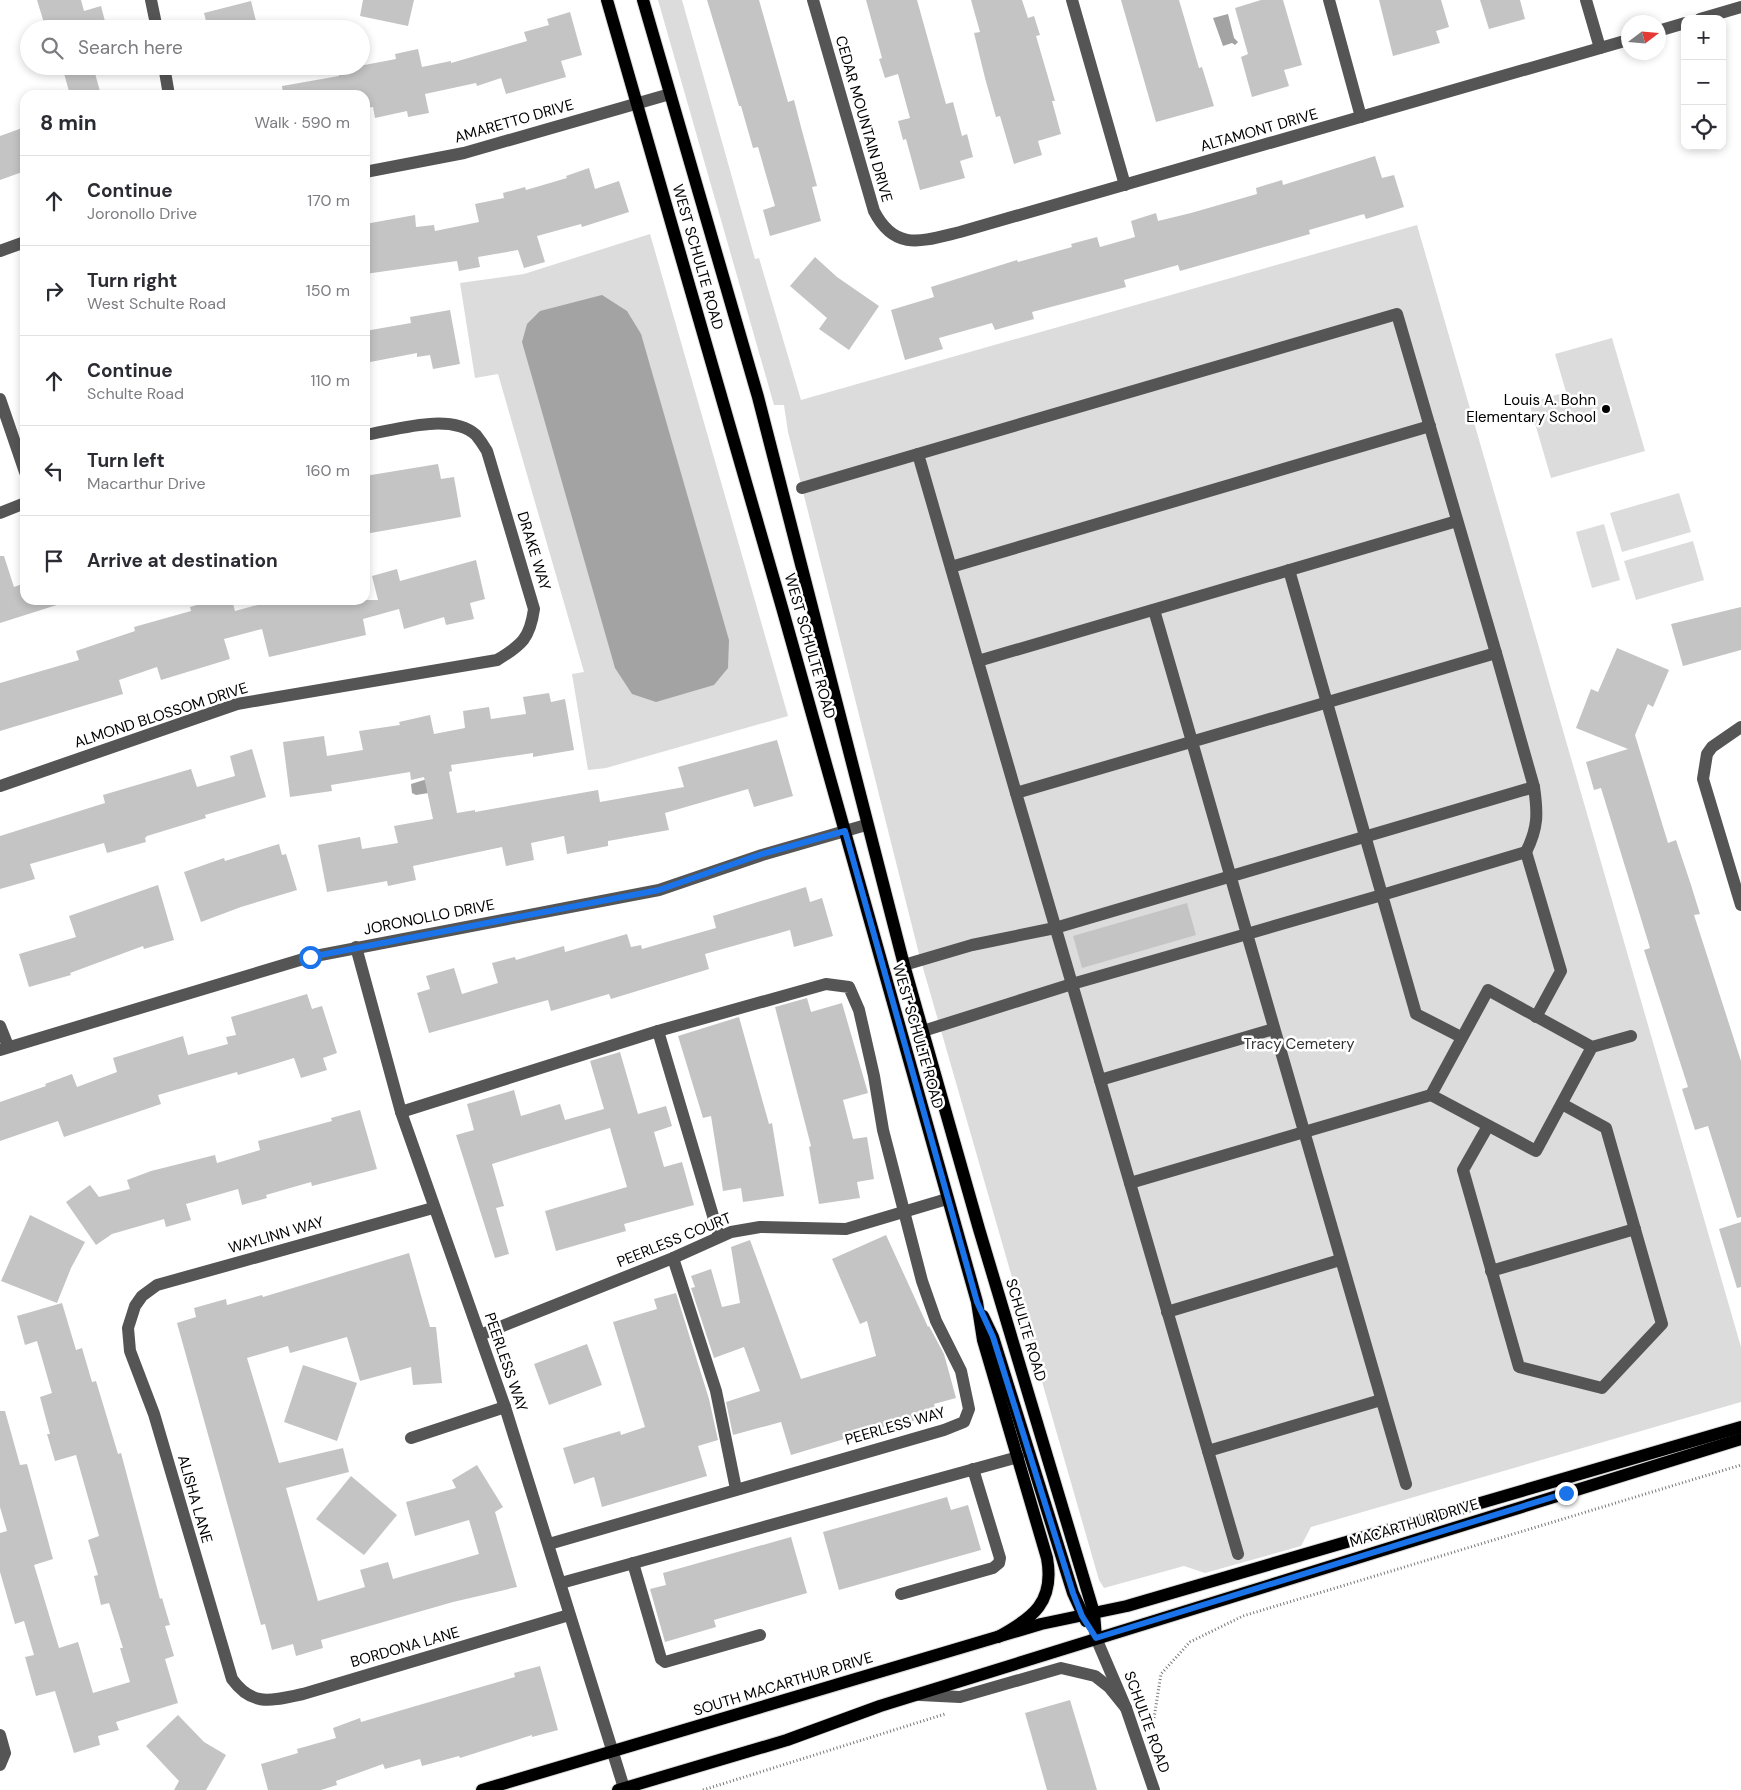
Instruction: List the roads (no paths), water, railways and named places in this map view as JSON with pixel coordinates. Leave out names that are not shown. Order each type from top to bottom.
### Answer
[{"type":"main road","name":"WEST SCHULTE ROAD","points":[[608,0],[977,1302]]},
{"type":"main road","name":"WEST SCHULTE ROAD","points":[[643,0],[758,397],[866,825],[923,1031]]},
{"type":"main road","name":"SCHULTE ROAD","points":[[923,1031],[1088,1615]]},
{"type":"main road","name":"SCHULTE ROAD","points":[[977,1302],[993,1337],[1096,1638]]},
{"type":"main road","points":[[977,1302],[983,1340],[1047,1558],[1049,1580],[1046,1596],[1036,1612],[1022,1624],[998,1637]]},
{"type":"main road","name":"MACARTHUR DRIVE","points":[[1088,1615],[1145,1601],[1741,1427]]},
{"type":"main road","name":"MACARTHUR DRIVE","points":[[1096,1638],[1741,1439]]},
{"type":"main road","name":"SOUTH MACARTHUR DRIVE","points":[[482,1790],[1041,1624],[1088,1615]]},
{"type":"main road","points":[[621,1789],[787,1740],[917,1694],[1096,1638]]},
{"type":"street","points":[[151,0],[155,20]]},
{"type":"street","name":"CEDAR MOUNTAIN DRIVE","points":[[813,0],[874,211],[882,226],[898,238]]},
{"type":"street","points":[[1072,0],[1125,185]]},
{"type":"street","points":[[1329,0],[1361,117]]},
{"type":"street","points":[[1586,0],[1600,48]]},
{"type":"street","points":[[1714,15],[1741,7]]},
{"type":"street","points":[[1666,29],[1681,24]]},
{"type":"street","name":"ALTAMONT DRIVE","points":[[898,238],[916,242],[960,232],[1621,42]]},
{"type":"street","points":[[166,75],[168,90]]},
{"type":"street","name":"AMARETTO DRIVE","points":[[370,171],[464,153],[670,94]]},
{"type":"street","points":[[0,251],[20,244]]},
{"type":"street","points":[[802,488],[1397,314],[1534,787],[1538,812],[1535,835],[1526,852],[1561,970],[1536,1017]]},
{"type":"street","points":[[0,400],[20,458]]},
{"type":"street","name":"DRAKE WAY","points":[[370,434],[438,423],[468,430],[477,436],[487,451],[534,609],[531,630],[519,647],[497,660],[482,662]]},
{"type":"street","points":[[950,567],[1430,426]]},
{"type":"street","points":[[918,454],[1238,1554]]},
{"type":"street","points":[[0,513],[20,505]]},
{"type":"street","points":[[978,661],[1457,521]]},
{"type":"street","points":[[1289,570],[1416,1014],[1461,1038]]},
{"type":"street","points":[[1154,610],[1406,1484]]},
{"type":"street","points":[[1016,793],[1496,652]]},
{"type":"street","name":"ALMOND BLOSSOM DRIVE","points":[[0,786],[237,704],[482,662]]},
{"type":"street","points":[[1741,727],[1712,747],[1707,754],[1703,779],[1741,905]]},
{"type":"street","points":[[904,965],[972,945],[1055,928],[1534,787]]},
{"type":"street","name":"JORONOLLO DRIVE","points":[[4,1048],[310,957],[659,890],[762,854],[866,825]]},
{"type":"street","points":[[923,1031],[1072,984],[1526,852]]},
{"type":"street","name":"PEERLESS WAY","points":[[356,947],[401,1112],[433,1208],[505,1407],[613,1752],[621,1789]]},
{"type":"street","points":[[401,1112],[658,1031],[826,984],[849,987],[859,1010],[874,1076],[882,1130],[906,1213]]},
{"type":"street","points":[[1431,1095],[1488,990],[1592,1048]]},
{"type":"street","points":[[0,1026],[4,1048]]},
{"type":"street","points":[[1100,1080],[1274,1030]]},
{"type":"street","points":[[658,1031],[719,1236]]},
{"type":"street","points":[[1130,1183],[1431,1095],[1536,1151],[1592,1048],[1631,1036]]},
{"type":"street","points":[[1488,1126],[1463,1170],[1519,1367],[1602,1388],[1662,1324],[1606,1128],[1562,1104]]},
{"type":"street","name":"PEERLESS COURT","points":[[480,1334],[673,1258],[719,1236],[760,1227],[846,1229],[906,1213],[947,1199]]},
{"type":"street","name":"WAYLINN WAY","points":[[134,1306],[142,1296],[157,1285],[433,1208]]},
{"type":"street","name":"PEERLESS WAY","points":[[736,1488],[944,1430],[964,1422],[970,1408],[961,1371],[936,1321],[922,1281],[906,1213]]},
{"type":"street","points":[[1491,1271],[1635,1229]]},
{"type":"street","points":[[549,1544],[736,1488],[716,1391],[673,1258]]},
{"type":"street","points":[[1167,1312],[1340,1260]]},
{"type":"street","name":"ALISHA LANE","points":[[134,1306],[128,1328],[130,1351],[154,1414],[232,1679],[239,1689],[249,1696]]},
{"type":"street","points":[[1208,1452],[1381,1400]]},
{"type":"street","points":[[410,1438],[505,1407]]},
{"type":"street","points":[[560,1583],[1018,1457]]},
{"type":"street","points":[[901,1594],[993,1568],[999,1563],[1000,1558],[973,1469]]},
{"type":"street","points":[[633,1563],[661,1659],[665,1662],[760,1635]]},
{"type":"street","name":"BORDONA LANE","points":[[249,1696],[267,1701],[303,1694],[569,1615]]},
{"type":"street","name":"SCHULTE ROAD","points":[[1096,1638],[1126,1708],[1154,1790]]},
{"type":"street","points":[[917,1694],[960,1697],[1061,1668],[1094,1676],[1109,1687],[1126,1708]]},
{"type":"street","points":[[0,1735],[3,1759]]},
{"type":"place","name":"Louis A. Bohn Elementary School","points":[[1606,409]]},
{"type":"park label","name":"Tracy Cemetery","points":[[1299,1044]]}]
